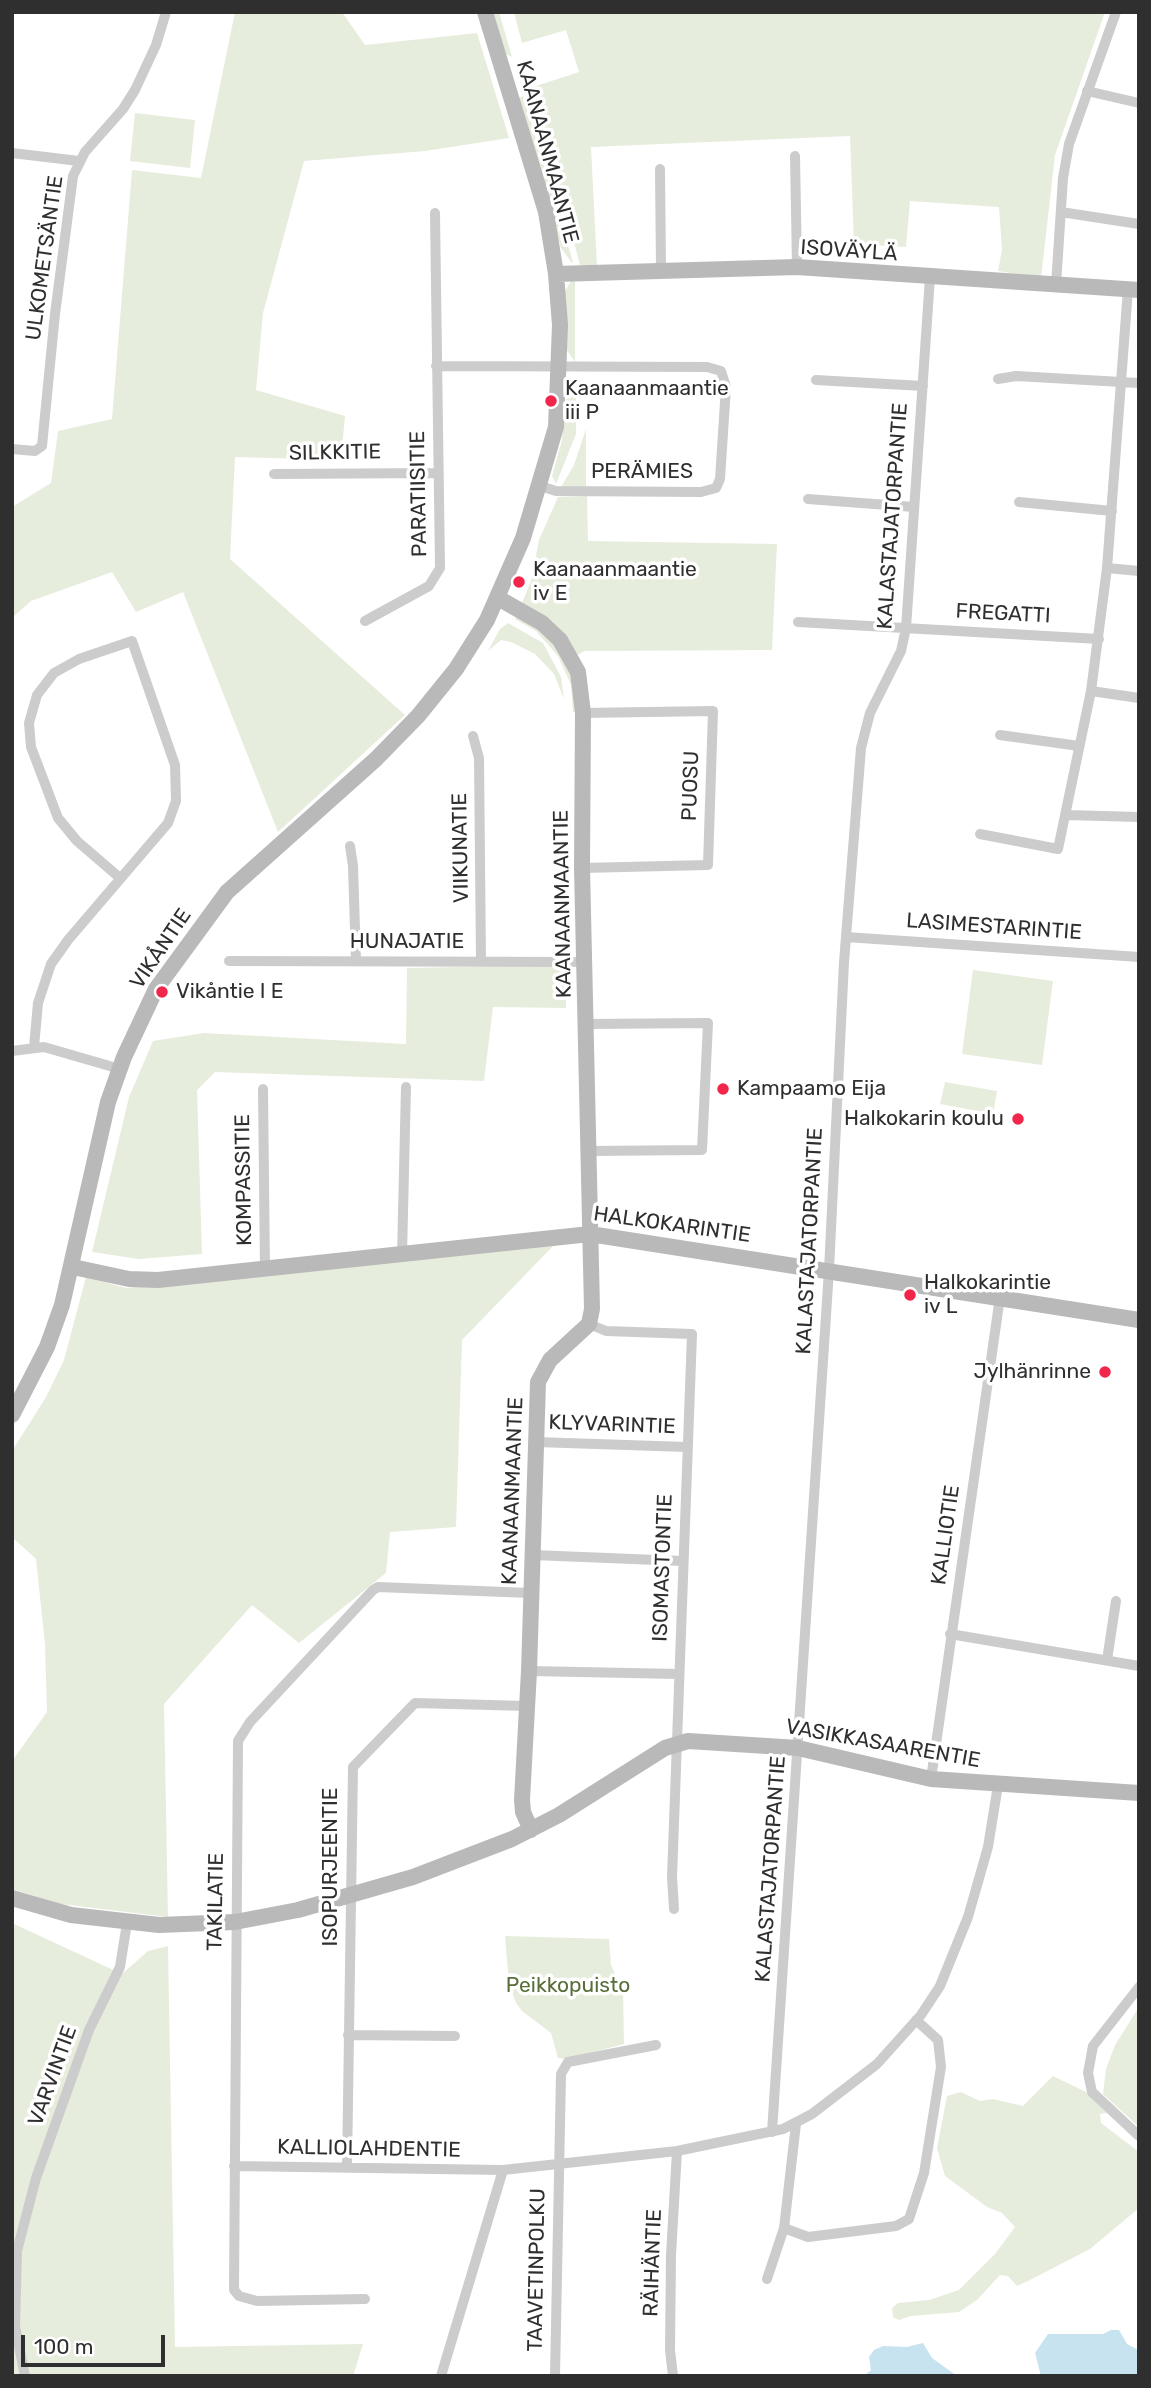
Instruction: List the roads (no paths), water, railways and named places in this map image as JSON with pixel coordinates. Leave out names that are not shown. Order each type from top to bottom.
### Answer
[{"type":"street","name":"ULKOMETSÄNTIE","points":[[12,449],[39,449],[42,446],[70,193],[79,162],[135,90],[156,45],[166,12]]},
{"type":"street","name":"KAANAANMAANTIE","points":[[485,12],[537,177],[556,275],[560,369],[556,427],[540,486],[499,598],[542,623],[560,640],[578,672],[583,713],[582,867],[592,1309],[589,1324],[542,1371],[538,1382],[522,1800],[523,1812],[531,1830]]},
{"type":"street","points":[[1056,285],[1060,212],[1069,144],[1116,12]]},
{"type":"street","points":[[1087,92],[1139,103]]},
{"type":"street","points":[[12,153],[79,162]]},
{"type":"street","points":[[794,156],[797,267]]},
{"type":"street","points":[[660,169],[662,270]]},
{"type":"street","name":"PARATIISITIE","points":[[365,621],[420,592],[438,574],[435,212]]},
{"type":"street","points":[[1060,212],[1139,224]]},
{"type":"street","name":"ISOVÄYLÄ","points":[[556,275],[797,267],[1133,290]]},
{"type":"street","name":"KALASTAJATORPANTIE","points":[[772,2132],[829,1270],[846,937],[861,748],[870,713],[901,651],[906,628],[930,277]]},
{"type":"street","points":[[980,834],[1058,849],[1091,691],[1099,639],[1133,290]]},
{"type":"street","points":[[436,366],[560,369]]},
{"type":"street","name":"PERÄMIES","points":[[540,486],[556,491],[701,492],[716,488],[720,480],[726,387],[721,371],[707,367],[560,369]]},
{"type":"street","points":[[998,379],[1016,376],[1139,383]]},
{"type":"street","points":[[816,380],[923,386]]},
{"type":"street","name":"SILKKITIE","points":[[274,474],[438,473]]},
{"type":"street","points":[[808,499],[914,507]]},
{"type":"street","points":[[1019,502],[1112,511]]},
{"type":"street","points":[[1107,568],[1139,571]]},
{"type":"street","name":"VIKÅNTIE","points":[[12,1415],[47,1347],[73,1267],[99,1133],[120,1069],[156,989],[219,902],[248,871],[409,726],[456,669],[499,598]]},
{"type":"street","name":"FREGATTI","points":[[798,622],[1099,639]]},
{"type":"street","points":[[34,1047],[38,1003],[51,964],[68,940],[167,823],[177,801],[175,765],[132,642],[79,659],[54,673],[37,695],[29,723],[32,747],[58,818],[77,841],[120,878]]},
{"type":"street","points":[[1091,691],[1139,698]]},
{"type":"street","name":"PUOSU","points":[[582,867],[708,865],[713,711],[583,713]]},
{"type":"street","points":[[1000,735],[1079,746]]},
{"type":"street","name":"VIIKUNATIE","points":[[472,736],[479,758],[481,962]]},
{"type":"street","points":[[1066,815],[1139,817]]},
{"type":"street","points":[[350,846],[354,866],[356,961]]},
{"type":"street","name":"LASIMESTARINTIE","points":[[846,937],[1139,957]]},
{"type":"street","name":"HUNAJATIE","points":[[229,961],[586,962]]},
{"type":"street","points":[[587,1024],[708,1023],[702,1150],[588,1151]]},
{"type":"street","points":[[12,1051],[34,1047],[55,1049],[120,1069]]},
{"type":"street","points":[[402,1255],[406,1087]]},
{"type":"street","name":"KOMPASSITIE","points":[[262,1089],[265,1271]]},
{"type":"street","name":"HALKOKARINTIE","points":[[73,1267],[141,1280],[265,1271],[590,1234],[1139,1320]]},
{"type":"street","name":"KALLIOTIE","points":[[930,1779],[1000,1297]]},
{"type":"street","name":"ISOMASTONTIE","points":[[589,1324],[606,1331],[692,1334],[672,1877],[674,1909]]},
{"type":"street","name":"KLYVARINTIE","points":[[536,1442],[687,1447]]},
{"type":"street","points":[[533,1555],[682,1561]]},
{"type":"street","name":"TAKILATIE","points":[[365,2300],[257,2301],[239,2296],[232,2282],[237,1751],[242,1732],[250,1722],[378,1587],[530,1593]]},
{"type":"street","points":[[1107,1660],[1115,1601]]},
{"type":"street","points":[[950,1634],[1139,1666]]},
{"type":"street","points":[[529,1671],[679,1674]]},
{"type":"street","name":"ISOPURJEENTIE","points":[[347,2168],[351,1774],[355,1764],[415,1703],[527,1706]]},
{"type":"street","name":"VASIKKASAARENTIE","points":[[12,1898],[71,1915],[159,1925],[235,1922],[350,1897],[470,1857],[531,1830],[665,1748],[695,1741],[799,1748],[930,1779],[1139,1793]]},
{"type":"street","name":"KALLIOLAHDENTIE","points":[[234,2166],[503,2170],[677,2151],[772,2132],[796,2124],[846,2090],[877,2064],[916,2020],[940,1986],[968,1917],[988,1847],[998,1785]]},
{"type":"street","name":"VARVINTIE","points":[[25,2376],[13,2326],[17,2251],[36,2178],[89,2030],[120,1967],[127,1923]]},
{"type":"street","points":[[1139,1987],[1093,2046],[1088,2073],[1092,2092],[1139,2136]]},
{"type":"street","points":[[784,2228],[808,2237],[896,2226],[909,2219],[924,2174],[941,2067],[938,2040],[916,2020]]},
{"type":"street","points":[[348,2035],[455,2036]]},
{"type":"street","name":"TAAVETINPOLKU","points":[[555,2376],[561,2074],[568,2062],[656,2045]]},
{"type":"street","points":[[767,2279],[784,2228],[796,2124]]},
{"type":"street","name":"RÄIHÄNTIE","points":[[673,2376],[670,2350],[671,2255],[677,2151]]},
{"type":"street","points":[[441,2376],[503,2170]]},
{"type":"water","points":[[1119,2330],[1127,2344],[1139,2350],[1139,2376],[1041,2376],[1035,2353],[1048,2334],[1103,2334]]},
{"type":"water","points":[[923,2343],[932,2358],[957,2376],[864,2376],[871,2370],[869,2357],[874,2350],[883,2346],[907,2347]]},
{"type":"place","name":"Kaanaanmaantie iii P","points":[[551,401]]},
{"type":"place","name":"Kaanaanmaantie iv E","points":[[519,582]]},
{"type":"place","name":"Vikåntie I E","points":[[162,992]]},
{"type":"place","name":"Kampaamo Eija","points":[[723,1089]]},
{"type":"place","name":"Halkokarin koulu","points":[[1018,1119]]},
{"type":"place","name":"Halkokarintie iv L","points":[[910,1295]]},
{"type":"place","name":"Jylhänrinne","points":[[1105,1372]]},
{"type":"park label","name":"Peikkopuisto","points":[[568,1986]]}]
